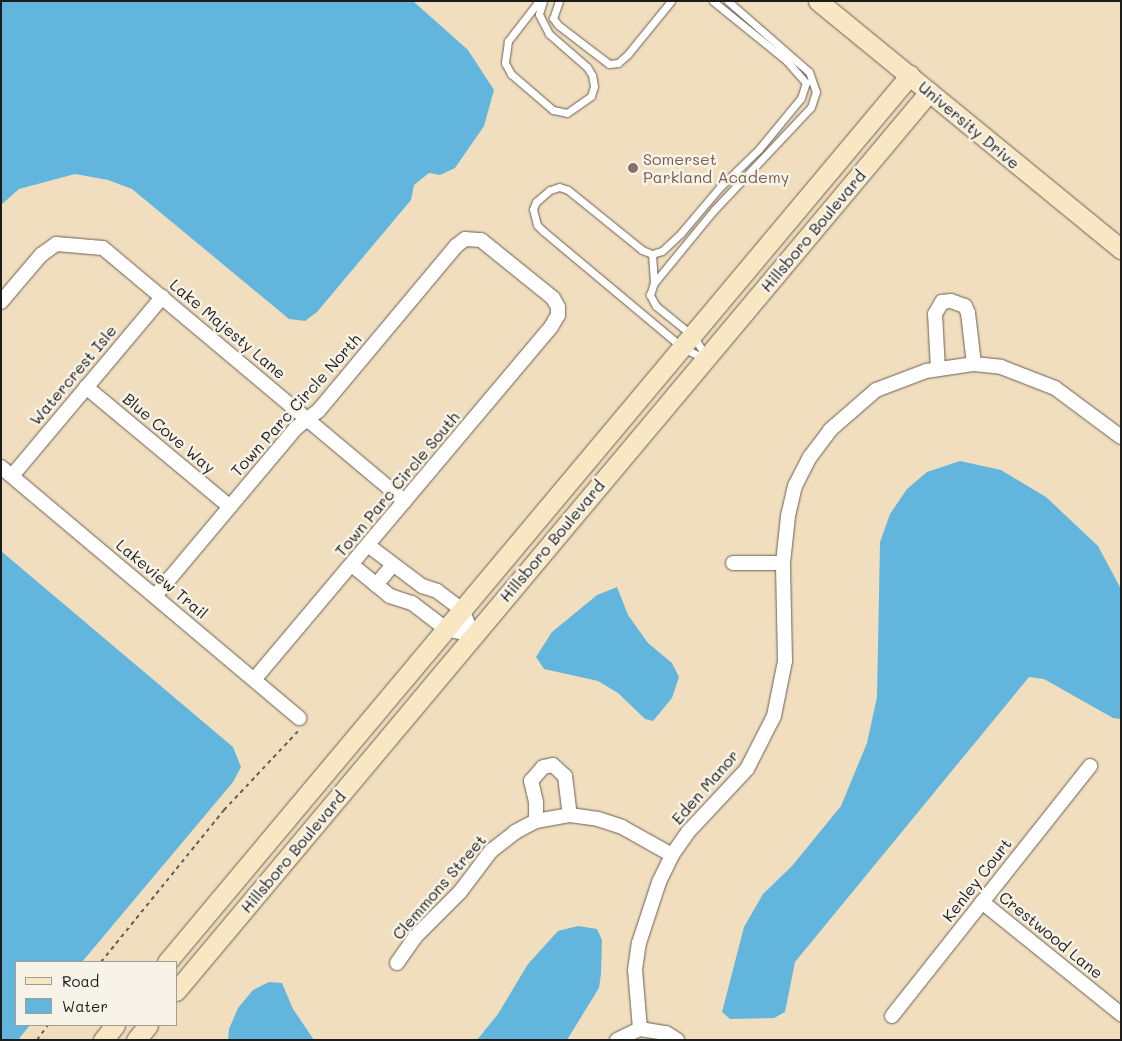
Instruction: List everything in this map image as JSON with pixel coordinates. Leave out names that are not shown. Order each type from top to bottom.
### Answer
[{"type":"street","name":"University Drive","points":[[818,1],[1121,249]]},
{"type":"street","name":"Hillsboro Boulevard","points":[[168,961],[910,76]]},
{"type":"street","name":"Hillsboro Boulevard","points":[[178,989],[929,92]]},
{"type":"street","name":"Town Parc Circle South","points":[[254,680],[369,546],[551,327],[558,307],[553,298],[481,240],[465,239]]},
{"type":"street","name":"Town Parc Circle North","points":[[154,596],[307,419],[318,410],[456,246],[465,239]]},
{"type":"street","name":"Lake Majesty Lane","points":[[1,302],[49,249],[56,244],[96,246],[109,252],[405,501]]},
{"type":"street","name":"Watercrest Isle","points":[[6,471],[86,386],[162,297]]},
{"type":"street","points":[[938,369],[935,314],[942,302],[951,301],[965,306],[968,313],[974,364]]},
{"type":"street","name":"Eden Manor","points":[[640,1030],[635,993],[638,943],[659,882],[672,855],[688,832],[748,769],[774,716],[784,661],[783,563],[795,486],[810,457],[830,430],[876,390],[938,369],[974,364],[1001,367],[1055,388],[1121,437]]},
{"type":"street","name":"Blue Cove Way","points":[[86,386],[230,507]]},
{"type":"street","name":"Lakeview Trail","points":[[6,471],[300,718]]},
{"type":"street","points":[[369,546],[393,565],[462,610],[473,635]]},
{"type":"street","points":[[733,563],[783,563]]},
{"type":"street","points":[[376,585],[393,565]]},
{"type":"street","points":[[352,566],[390,596],[412,603],[446,629],[473,635]]},
{"type":"street","points":[[536,822],[536,802],[531,781],[543,767],[553,765],[565,776],[570,815]]},
{"type":"street","name":"Kenley Court","points":[[892,1016],[1090,766]]},
{"type":"street","name":"Clemmons Street","points":[[397,964],[415,936],[438,917],[490,851],[515,832],[536,822],[570,815],[622,827],[672,855]]},
{"type":"street","name":"Crestwood Lane","points":[[982,902],[1121,1014]]},
{"type":"street","points":[[102,1040],[114,1026]]},
{"type":"street","points":[[136,1040],[147,1026]]},
{"type":"street","points":[[617,1040],[640,1030],[660,1032],[677,1040]]},
{"type":"lane","points":[[541,1],[539,14],[548,34],[587,67],[592,75],[591,96],[567,113],[553,110],[511,74],[505,63],[508,41],[541,1]]},
{"type":"lane","points":[[559,1],[553,18],[558,25],[609,64],[618,63],[628,54],[671,1]]},
{"type":"lane","points":[[707,359],[688,342],[543,231],[537,225],[533,209],[536,202],[550,190],[559,187],[568,190],[642,250],[652,254],[662,251],[682,233],[719,188],[759,149],[805,89],[806,83],[796,69],[712,1]]},
{"type":"lane","points":[[707,359],[688,342],[656,306],[650,295],[654,283],[714,210],[811,107],[816,92],[804,66],[728,1]]},
{"type":"lane","points":[[652,254],[654,283]]},
{"type":"path","points":[[102,961],[224,810],[256,780],[304,724],[300,718]]},
{"type":"path","points":[[37,1040],[47,1026]]},
{"type":"water","points":[[1,1],[413,1],[468,50],[494,90],[484,126],[455,168],[440,175],[429,173],[414,185],[411,200],[317,312],[305,321],[289,319],[132,189],[108,180],[75,174],[19,189],[1,205]]},
{"type":"water","points":[[960,461],[1001,470],[1046,497],[1098,546],[1121,589],[1121,719],[1113,718],[1044,679],[1029,677],[795,962],[785,1012],[774,1018],[730,1019],[722,1012],[744,927],[763,894],[792,866],[841,806],[867,743],[877,697],[880,542],[890,514],[907,489],[927,472]]},
{"type":"water","points":[[1,551],[233,747],[241,767],[233,782],[83,961],[15,961],[15,1026],[29,1026],[18,1040],[1,1040]]},
{"type":"water","points":[[617,587],[628,615],[648,643],[672,663],[679,677],[672,698],[653,721],[645,719],[618,693],[598,681],[544,669],[536,657],[552,632],[597,595]]},
{"type":"water","points":[[578,926],[597,929],[602,940],[601,974],[599,988],[567,1040],[477,1040],[498,1014],[528,964],[558,931]]},
{"type":"water","points":[[269,982],[282,983],[293,1009],[314,1040],[228,1040],[229,1029],[238,1008],[253,990]]},
{"type":"place","name":"Somerset Parkland Academy","points":[[633,168]]}]
